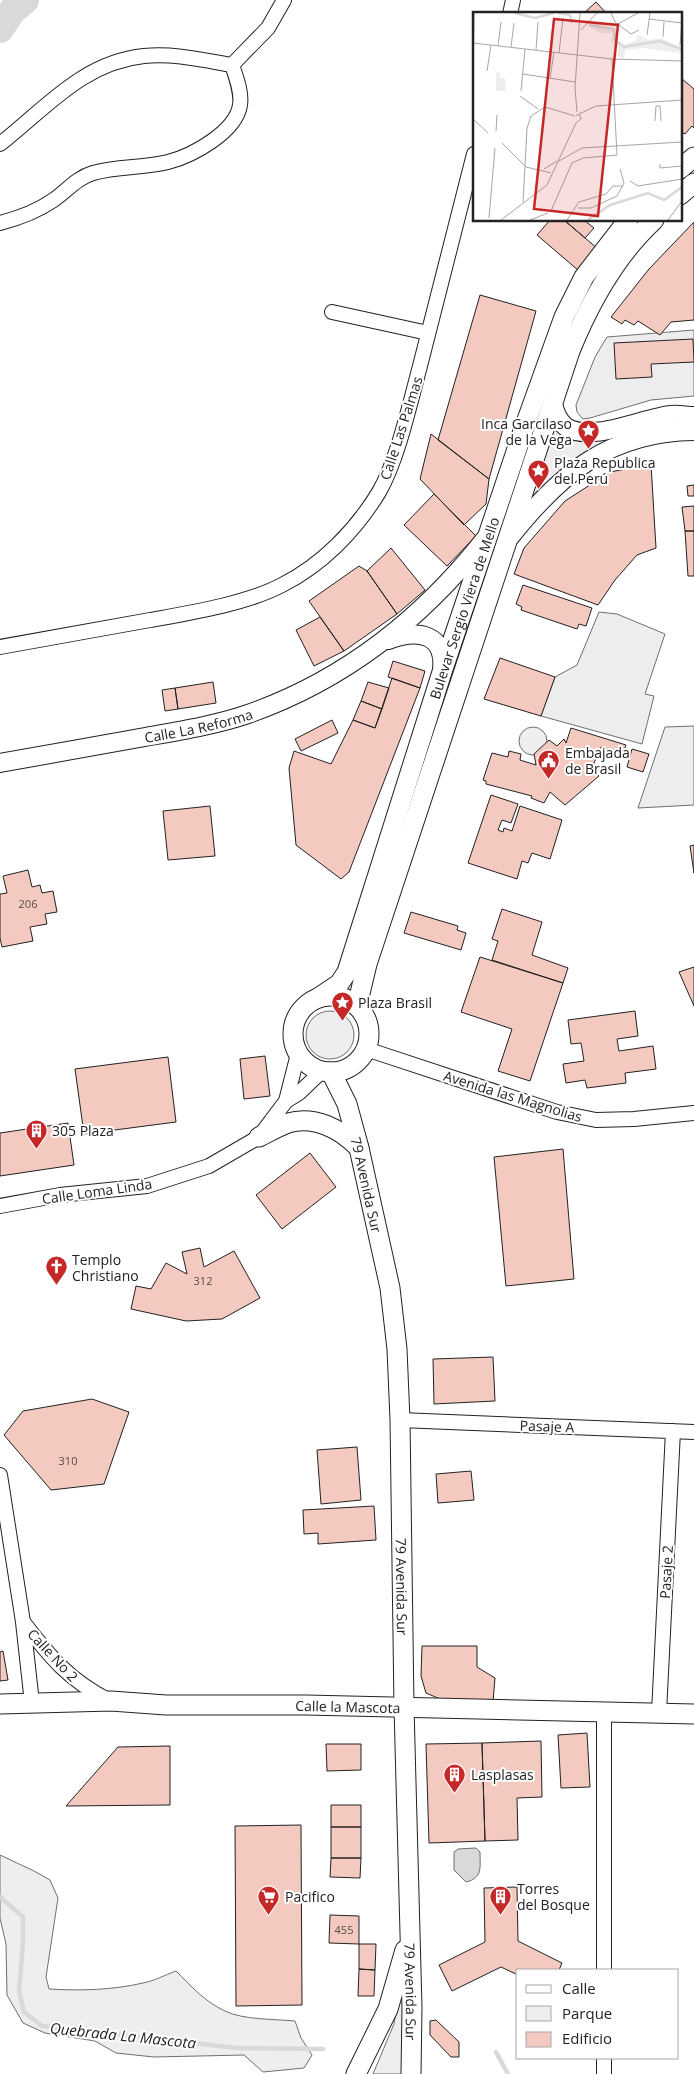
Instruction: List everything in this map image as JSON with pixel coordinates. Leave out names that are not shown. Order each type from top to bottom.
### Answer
[{"type":"main road","points":[[682,168],[694,157]]},
{"type":"main road","points":[[682,194],[694,183]]},
{"type":"main road","name":"Bulevar Sergio Viera de Mello","points":[[357,1006],[370,954],[498,537],[523,431],[564,317],[584,277],[627,221]]},
{"type":"main road","name":"Bulevar Sergio Viera de Mello","points":[[318,998],[339,984],[346,972],[442,672],[552,404],[570,351],[592,303],[630,247],[653,221]]},
{"type":"main road","points":[[338,996],[357,1006],[364,1014],[368,1025],[369,1036],[362,1055],[347,1068],[327,1071],[306,1063],[298,1054],[293,1038],[295,1021],[308,1003],[318,998],[338,996]]},
{"type":"main road","name":"79 Avenida Sur","points":[[347,1104],[362,1055]]},
{"type":"main road","name":"79 Avenida Sur","points":[[327,1071],[347,1104],[359,1148],[390,1288],[398,1349],[404,1708],[412,2008],[410,2074]]},
{"type":"main road","points":[[259,1137],[289,1123],[303,1121],[318,1122],[349,1138],[359,1148]]},
{"type":"main road","name":"Calle la Mascota","points":[[0,1704],[111,1701],[166,1705],[694,1714]]},
{"type":"main road","points":[[356,2074],[388,2009],[409,1935]]},
{"type":"main road","points":[[368,2074],[388,2025],[388,2009]]},
{"type":"street","points":[[232,65],[268,28],[284,0]]},
{"type":"street","points":[[0,144],[51,100],[89,73],[144,56],[174,56],[232,65]]},
{"type":"street","points":[[0,223],[32,214],[54,200],[66,188],[92,173],[169,162],[205,146],[228,129],[240,106],[239,88],[232,65]]},
{"type":"street","name":"Calle Las Palmas","points":[[0,647],[187,614],[280,586],[305,572],[346,535],[363,516],[380,490],[391,467],[473,158]]},
{"type":"street","points":[[332,312],[428,333]]},
{"type":"street","points":[[552,404],[560,421],[566,427],[578,431],[611,430],[672,423],[694,416]]},
{"type":"street","points":[[672,423],[694,431]]},
{"type":"street","name":"Calle La Reforma","points":[[0,763],[180,731],[247,715],[296,695],[339,673],[381,643],[446,583],[579,467],[607,449],[672,423]]},
{"type":"street","name":"Calle La Reforma","points":[[381,643],[408,634],[419,634],[428,637],[436,642],[441,649],[443,658],[442,672]]},
{"type":"street","name":"Calle Loma Linda","points":[[286,1101],[298,1054]]},
{"type":"street","name":"Avenida las Magnolias","points":[[362,1055],[557,1112],[596,1120],[634,1119],[694,1113]]},
{"type":"street","name":"Calle Loma Linda","points":[[0,1206],[60,1195],[147,1186],[209,1166],[259,1137],[286,1101],[327,1071]]},
{"type":"street","name":"Pasaje A","points":[[400,1420],[694,1432]]},
{"type":"street","name":"Pasaje 2","points":[[659,1713],[673,1431]]},
{"type":"street","name":"Calle No 2","points":[[0,1474],[23,1622],[32,1703]]},
{"type":"street","name":"Calle No 2","points":[[23,1622],[44,1649],[84,1688],[111,1701]]},
{"type":"street","points":[[604,1713],[604,1969]]},
{"type":"street","points":[[604,2059],[604,2074]]},
{"type":"green space","points":[[533,727],[543,731],[547,741],[543,751],[533,755],[523,751],[519,741],[523,731]]},
{"type":"green space","points":[[330,1011],[339,1013],[347,1018],[352,1026],[354,1035],[352,1044],[347,1052],[339,1057],[330,1059],[321,1057],[313,1052],[308,1044],[306,1035],[308,1026],[313,1018],[321,1013]]},
{"type":"green space","points":[[0,1855],[50,1880],[58,1898],[46,1977],[49,1989],[108,1989],[147,1982],[176,1971],[205,1998],[232,2014],[250,2018],[295,2021],[301,2038],[312,2055],[304,2068],[263,2072],[244,2055],[154,2057],[116,2053],[95,2041],[45,2033],[23,2023],[7,1995],[6,1944],[0,1918]]},
{"type":"green space","points":[[403,1969],[402,2074],[373,2074],[394,2024]]},
{"type":"shaded area","points":[[694,330],[694,396],[651,400],[583,419],[577,412],[576,405],[595,357],[607,337]]},
{"type":"shaded area","name":"Plaza Republica del Perú","points":[[543,399],[569,438],[617,440],[506,541],[497,538]]},
{"type":"shaded area","points":[[599,612],[617,614],[665,634],[645,694],[654,696],[642,744],[541,716],[555,677],[577,665]]},
{"type":"shaded area","points":[[694,726],[694,805],[638,808],[665,727]]},
{"type":"shaded area","points":[[476,1848],[480,1852],[478,1875],[466,1882],[454,1870],[454,1852],[458,1849]]},
{"type":"building","points":[[596,2],[605,12],[585,12]]},
{"type":"building","points":[[682,79],[694,89],[694,128],[692,126],[685,134],[682,132]]},
{"type":"building","points":[[549,221],[565,221],[598,249],[579,271],[537,235]]},
{"type":"building","points":[[565,221],[585,221],[594,228],[585,238]]},
{"type":"building","points":[[694,222],[694,320],[671,322],[660,335],[638,321],[634,325],[625,320],[622,324],[611,317],[649,269]]},
{"type":"building","points":[[480,295],[536,311],[489,479],[438,440]]},
{"type":"building","points":[[693,339],[694,362],[651,364],[652,377],[616,379],[614,343]]},
{"type":"building","points":[[431,434],[489,479],[486,504],[464,525],[420,479]]},
{"type":"building","points":[[651,464],[656,548],[637,555],[615,580],[598,605],[514,574],[524,548],[565,501],[610,472]]},
{"type":"building","points":[[694,485],[694,496],[688,496],[687,486]]},
{"type":"building","points":[[434,494],[476,536],[447,566],[404,525]]},
{"type":"building","points":[[694,506],[694,531],[685,531],[682,507]]},
{"type":"building","points":[[685,531],[694,531],[694,576],[688,576]]},
{"type":"building","points":[[391,548],[425,590],[397,614],[367,571]]},
{"type":"building","points":[[359,566],[367,571],[397,614],[344,651],[309,601]]},
{"type":"building","points":[[523,585],[592,608],[586,626],[579,624],[577,629],[521,610],[522,607],[516,604]]},
{"type":"building","points":[[320,617],[344,651],[314,666],[296,630]]},
{"type":"building","points":[[500,658],[555,677],[541,716],[484,699]]},
{"type":"building","points":[[393,661],[425,671],[420,688],[388,677]]},
{"type":"building","points":[[392,678],[420,688],[349,872],[341,879],[296,845],[289,768],[294,751],[331,764],[353,720],[375,728]]},
{"type":"building","points":[[213,682],[216,703],[178,709],[175,688]]},
{"type":"building","points":[[368,682],[389,688],[382,709],[361,701]]},
{"type":"building","points":[[175,688],[178,709],[165,711],[162,690]]},
{"type":"building","points":[[361,701],[382,709],[375,728],[353,720]]},
{"type":"building","points":[[332,720],[338,733],[301,751],[295,739]]},
{"type":"building","points":[[571,728],[626,745],[623,753],[601,747],[591,770],[599,776],[565,805],[550,792],[544,803],[531,798],[532,796],[486,784],[486,781],[483,780],[492,753],[508,757],[509,751],[521,754],[520,760],[536,765],[534,754],[549,740],[557,746],[564,739],[566,743]]},
{"type":"building","points":[[632,749],[649,754],[643,772],[627,767]]},
{"type":"building","points":[[491,795],[518,804],[511,823],[502,820],[498,830],[503,832],[504,828],[512,831],[520,806],[562,820],[550,859],[532,853],[528,863],[522,861],[517,879],[468,863]]},
{"type":"building","points":[[210,806],[215,856],[168,860],[163,811]]},
{"type":"building","points":[[694,845],[694,873],[690,846]]},
{"type":"building","points":[[28,870],[32,887],[40,885],[42,893],[53,891],[57,912],[45,914],[47,924],[30,927],[33,941],[2,947],[0,938],[0,894],[7,893],[3,876]]},
{"type":"building","points":[[502,909],[542,922],[532,955],[568,968],[563,983],[492,960],[498,941],[492,939]]},
{"type":"building","points":[[411,912],[458,926],[457,930],[466,933],[461,950],[404,933]]},
{"type":"building","points":[[480,957],[563,983],[530,1081],[498,1071],[512,1029],[461,1012]]},
{"type":"building","points":[[694,967],[694,1006],[679,972]]},
{"type":"building","points":[[635,1011],[638,1036],[617,1039],[619,1051],[653,1046],[656,1069],[625,1073],[626,1083],[587,1088],[585,1080],[566,1083],[563,1064],[584,1061],[581,1043],[571,1044],[568,1020]]},
{"type":"building","points":[[265,1056],[270,1096],[244,1099],[240,1059]]},
{"type":"building","points":[[168,1057],[176,1122],[84,1134],[75,1069]]},
{"type":"building","name":"305 Plaza","points":[[68,1123],[74,1165],[0,1176],[0,1133]]},
{"type":"building","points":[[563,1149],[574,1279],[506,1286],[494,1157]]},
{"type":"building","points":[[310,1153],[336,1187],[282,1229],[256,1195]]},
{"type":"building","points":[[200,1248],[204,1267],[234,1251],[260,1298],[222,1319],[186,1321],[131,1309],[136,1286],[151,1289],[166,1263],[187,1274],[182,1252]]},
{"type":"building","points":[[493,1357],[495,1401],[434,1404],[433,1359]]},
{"type":"building","points":[[92,1399],[129,1412],[104,1484],[51,1490],[4,1435],[23,1411]]},
{"type":"building","points":[[357,1447],[361,1500],[321,1504],[317,1450]]},
{"type":"building","points":[[471,1471],[474,1500],[438,1503],[436,1474]]},
{"type":"building","points":[[374,1506],[376,1540],[318,1544],[318,1533],[304,1534],[303,1510]]},
{"type":"building","points":[[422,1646],[477,1646],[477,1667],[495,1678],[493,1702],[447,1702],[426,1693],[421,1676]]},
{"type":"building","points":[[3,1651],[8,1680],[0,1681],[0,1652]]},
{"type":"building","points":[[587,1733],[590,1787],[561,1788],[558,1735]]},
{"type":"building","points":[[541,1741],[542,1797],[517,1798],[518,1840],[485,1841],[482,1743]]},
{"type":"building","name":"Lasplasas","points":[[482,1743],[485,1841],[429,1843],[426,1744]]},
{"type":"building","points":[[326,1744],[361,1744],[361,1770],[327,1771]]},
{"type":"building","points":[[170,1746],[170,1805],[66,1806],[118,1747]]},
{"type":"building","points":[[331,1805],[361,1805],[361,1827],[331,1827]]},
{"type":"building","name":"Pacifico","points":[[301,1825],[302,2005],[236,2006],[235,1826]]},
{"type":"building","points":[[331,1827],[361,1827],[361,1858],[331,1858]]},
{"type":"building","points":[[331,1858],[361,1858],[360,1878],[330,1877]]},
{"type":"building","name":"Torres del Bosque","points":[[517,1887],[518,1941],[562,1963],[559,1969],[516,1969],[516,1974],[501,1967],[452,1991],[439,1965],[485,1942],[484,1888]]},
{"type":"building","points":[[330,1915],[359,1916],[359,1944],[329,1943]]},
{"type":"building","points":[[359,1944],[376,1944],[375,1970],[359,1969]]},
{"type":"building","points":[[359,1969],[375,1970],[374,1996],[358,1996]]},
{"type":"building","points":[[436,2020],[459,2042],[459,2057],[451,2057],[430,2035],[430,2021]]},
{"type":"waterway","points":[[0,29],[12,11],[25,0]]},
{"type":"waterway","name":"Quebrada La Mascota","points":[[0,1897],[23,1917],[19,1991],[24,2012],[42,2026],[237,2048],[323,2049]]},
{"type":"waterway","name":"Quebrada La Mascota","points":[[496,2052],[508,2074]]},
{"type":"place","name":"Inca Garcilaso de la Vega","points":[[588,450]]},
{"type":"place","name":"Plaza Republica del Perú","points":[[538,489]]},
{"type":"place","name":"Embajada de Brasil","points":[[549,779]]},
{"type":"place","name":"Plaza Brasil","points":[[342,1021]]},
{"type":"place","name":"305 Plaza","points":[[36,1149]]},
{"type":"place","name":"Templo Christiano","points":[[56,1286]]},
{"type":"place","name":"Lasplasas","points":[[455,1793]]},
{"type":"place","name":"Pacifico","points":[[269,1915]]},
{"type":"place","name":"Torres del Bosque","points":[[501,1915]]}]
